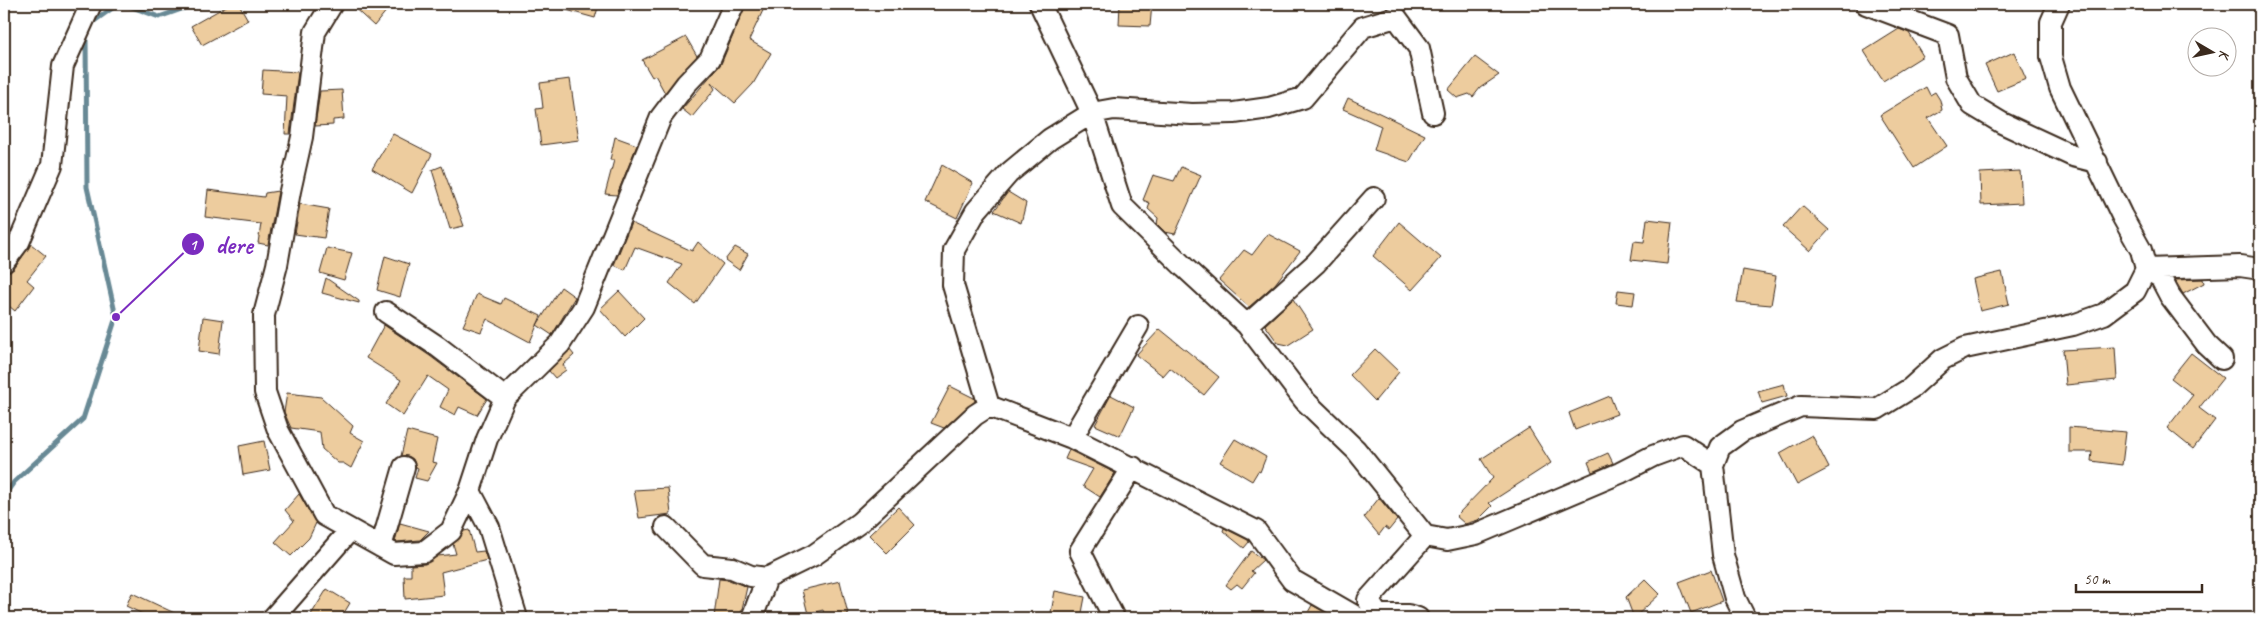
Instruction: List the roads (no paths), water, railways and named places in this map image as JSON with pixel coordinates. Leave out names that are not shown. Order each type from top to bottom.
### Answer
[{"type":"street","points":[[4,262],[20,242],[52,166],[63,66],[91,4]]},
{"type":"street","points":[[332,4],[315,32],[302,137],[275,274],[264,315],[265,392],[278,430],[324,515],[394,554],[424,552],[451,530],[470,492],[487,438],[505,398],[560,344],[584,306],[661,117],[686,84],[710,59],[734,4]]},
{"type":"street","points":[[1040,4],[1092,113],[1122,206],[1247,325],[1304,400],[1356,450],[1425,536],[1446,540],[1476,534],[1620,473],[1652,456],[1683,445],[1713,465]]},
{"type":"street","points":[[1866,4],[1948,34],[1956,78],[1972,105],[2002,123],[2073,156],[2097,162]]},
{"type":"street","points":[[1745,618],[1735,598],[1724,555],[1713,465],[1720,447],[1742,431],[1801,406],[1877,409],[1911,388],[1943,359],[1965,348],[2041,333],[2104,314],[2135,291],[2146,270],[2142,250],[2122,216],[2060,88],[2051,57],[2051,22],[2059,4]]},
{"type":"street","points":[[989,406],[953,285],[954,250],[976,211],[1009,173],[1050,139],[1092,113],[1114,109],[1192,114],[1234,113],[1269,108],[1303,98],[1363,27],[1396,17],[1420,48],[1433,113]]},
{"type":"street","points":[[1247,325],[1316,263],[1374,198]]},
{"type":"street","points":[[2146,270],[2240,266],[2260,268]]},
{"type":"street","points":[[2146,270],[2160,277],[2170,296],[2207,345],[2222,359]]},
{"type":"street","points":[[386,312],[437,346],[505,398]]},
{"type":"street","points":[[1072,438],[1138,326]]},
{"type":"street","points":[[989,406],[1072,438],[1133,467],[1256,531],[1292,580],[1358,618]]},
{"type":"street","points":[[666,526],[703,565],[732,568],[751,576],[767,578],[814,555],[860,523],[953,435],[989,406]]},
{"type":"street","points":[[381,547],[404,467]]},
{"type":"street","points":[[1114,618],[1080,551],[1133,467]]},
{"type":"street","points":[[470,492],[488,527],[517,618]]},
{"type":"street","points":[[273,618],[350,530]]},
{"type":"street","points":[[1418,618],[1408,615],[1378,614],[1368,600],[1425,536]]},
{"type":"street","points":[[752,618],[767,578]]},
{"type":"waterway","points":[[90,24],[118,4]]},
{"type":"waterway","points":[[124,4],[159,17],[196,4]]},
{"type":"waterway","points":[[4,496],[14,482],[83,419],[116,317],[87,187],[86,35]]},
{"type":"place","name":"dere","points":[[116,317]]}]
